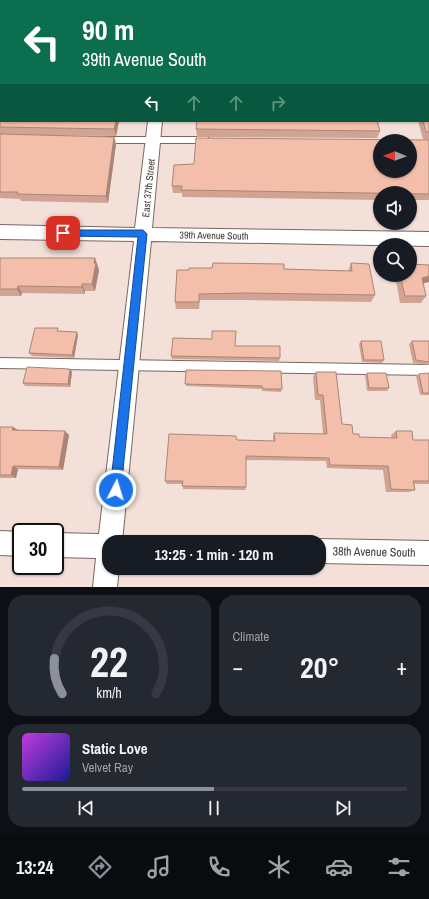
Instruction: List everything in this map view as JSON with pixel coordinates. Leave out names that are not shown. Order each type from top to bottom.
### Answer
[{"type":"street","name":"East 37th Street","points":[[111,535],[155,122]]},
{"type":"street","name":"39th Avenue South","points":[[0,232],[429,239]]},
{"type":"street","points":[[0,543],[12,544]]},
{"type":"street","points":[[64,545],[102,546]]},
{"type":"street","name":"38th Avenue South","points":[[326,551],[429,554]]},
{"type":"street","points":[[106,587],[107,575]]},
{"type":"lane","points":[[94,140],[212,140]]},
{"type":"lane","points":[[0,363],[429,370]]},
{"type":"building","points":[[0,122],[116,122],[114,129],[0,127]]},
{"type":"building","points":[[197,122],[377,122],[380,131],[196,129]]},
{"type":"building","points":[[423,122],[429,122],[429,132],[426,132]]},
{"type":"building","points":[[0,134],[114,137],[106,196],[17,194],[18,192],[0,192]]},
{"type":"building","points":[[196,138],[373,140],[373,178],[417,178],[417,140],[429,140],[429,194],[417,194],[417,186],[373,186],[373,193],[181,190],[182,186],[172,186],[174,165],[194,164]]},
{"type":"building","points":[[0,258],[95,258],[94,263],[96,263],[92,284],[82,284],[82,287],[18,286],[17,289],[0,289]]},
{"type":"building","points":[[213,263],[284,264],[284,269],[352,271],[351,263],[369,264],[375,295],[245,293],[199,294],[199,302],[175,302],[177,270],[189,270],[189,268],[212,268]]},
{"type":"building","points":[[417,264],[429,265],[429,276],[422,278],[426,296],[405,296],[402,282],[417,282]]},
{"type":"building","points":[[35,328],[58,328],[57,331],[77,332],[72,355],[29,353]]},
{"type":"building","points":[[212,331],[236,331],[235,346],[280,346],[280,358],[171,356],[173,338],[212,339]]},
{"type":"building","points":[[361,341],[381,341],[384,360],[364,360]]},
{"type":"building","points":[[412,341],[429,341],[429,362],[416,360]]},
{"type":"building","points":[[27,367],[70,369],[68,384],[23,383]]},
{"type":"building","points":[[186,370],[281,371],[282,389],[263,389],[262,386],[185,384]]},
{"type":"building","points":[[316,372],[336,372],[342,424],[352,425],[353,434],[359,434],[359,437],[397,438],[396,431],[412,431],[413,440],[429,440],[429,481],[413,481],[415,490],[391,489],[388,466],[330,465],[329,458],[246,456],[246,487],[182,486],[183,481],[165,481],[169,434],[236,436],[237,440],[275,441],[274,433],[327,434],[323,395],[318,395]]},
{"type":"building","points":[[367,373],[386,373],[389,388],[369,388]]},
{"type":"building","points":[[429,373],[429,393],[423,393],[419,374]]},
{"type":"building","points":[[0,427],[13,427],[12,430],[65,431],[59,467],[13,466],[11,475],[0,475]]},
{"type":"route","points":[[63,233],[143,234],[116,490]]}]
